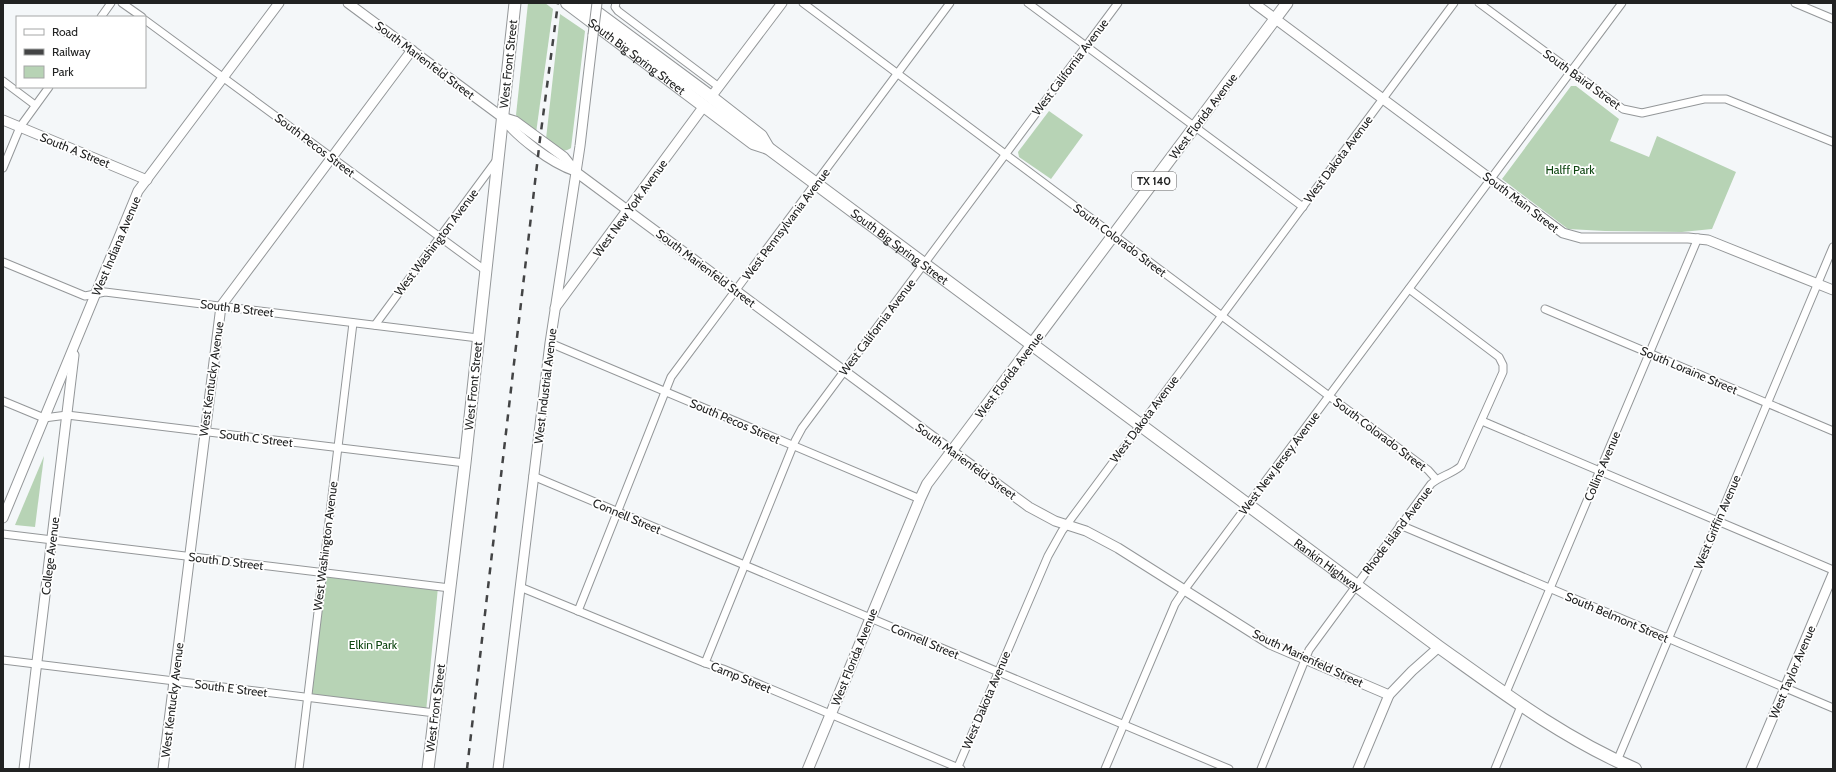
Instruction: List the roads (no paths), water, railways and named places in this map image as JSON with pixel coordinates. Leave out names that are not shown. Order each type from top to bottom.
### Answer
[{"type":"highway","name":"South Big Spring Street","points":[[567,3],[761,136],[768,148],[1032,344]]},
{"type":"highway","name":"South Big Spring Street","points":[[584,3],[708,101]]},
{"type":"highway","name":"Rankin Highway","points":[[1032,344],[1505,695],[1558,730],[1632,768]]},
{"type":"main road","name":"West Front Street","points":[[428,769],[465,463],[515,3]]},
{"type":"main road","name":"TX 140","points":[[1275,19],[1287,3]]},
{"type":"main road","name":"West Florida Avenue","points":[[808,769],[927,484],[1275,19]]},
{"type":"street","points":[[102,16],[111,3]]},
{"type":"street","points":[[122,3],[141,16]]},
{"type":"street","name":"West Indiana Avenue","points":[[3,518],[138,191],[279,3]]},
{"type":"street","name":"South Marienfeld Street","points":[[348,3],[502,118],[512,131],[561,167],[576,172],[952,452],[1036,512],[1054,521],[1086,531],[1108,542],[1185,589],[1261,639],[1389,696]]},
{"type":"street","name":"West Industrial Avenue","points":[[498,769],[554,309],[576,172],[597,3]]},
{"type":"street","name":"West New York Avenue","points":[[554,309],[782,3]]},
{"type":"street","name":"South Colorado Street","points":[[803,3],[1428,470],[1436,479]]},
{"type":"street","name":"West Pennsylvania Avenue","points":[[578,611],[616,511],[670,377],[736,291],[950,3]]},
{"type":"street","points":[[1028,3],[1302,207]]},
{"type":"street","name":"West California Avenue","points":[[706,663],[793,445],[802,428],[1118,3]]},
{"type":"street","name":"South Main Street","points":[[1254,3],[1559,231],[1569,236],[1698,238],[1714,241],[1833,290]]},
{"type":"street","name":"West Dakota Avenue","points":[[959,768],[997,672],[1048,556],[1066,524],[1454,3]]},
{"type":"street","name":"South Baird Street","points":[[1478,3],[1616,106],[1630,112],[1642,113],[1704,99],[1726,99],[1833,142]]},
{"type":"street","name":"West New Jersey Avenue","points":[[1105,769],[1175,604],[1185,589],[1622,3]]},
{"type":"street","points":[[1795,3],[1833,19]]},
{"type":"street","name":"South Big Spring Street","points":[[616,5],[618,11],[719,87]]},
{"type":"street","name":"South Pecos Street","points":[[146,21],[486,271]]},
{"type":"street","name":"West Kentucky Avenue","points":[[163,769],[204,432],[221,306],[412,50]]},
{"type":"street","points":[[3,81],[35,105]]},
{"type":"street","points":[[3,168],[20,127],[48,88]]},
{"type":"street","name":"South A Street","points":[[3,120],[147,180]]},
{"type":"street","name":"West Washington Avenue","points":[[375,325],[498,160]]},
{"type":"street","name":"Collins Avenue","points":[[1505,695],[1698,238]]},
{"type":"street","name":"West Griffin Avenue","points":[[1617,761],[1833,247]]},
{"type":"street","name":"South B Street","points":[[3,262],[85,296],[105,292],[478,338]]},
{"type":"street","name":"Rhode Island Avenue","points":[[1261,769],[1305,659],[1313,643],[1431,484],[1436,479],[1454,471],[1461,466],[1503,372],[1502,362],[1499,357],[1409,289]]},
{"type":"street","name":"South Loraine Street","points":[[1545,309],[1833,431]]},
{"type":"street","name":"West Washington Avenue","points":[[299,769],[353,322]]},
{"type":"street","name":"South Pecos Street","points":[[550,343],[920,499]]},
{"type":"street","name":"College Avenue","points":[[24,769],[75,344]]},
{"type":"street","points":[[3,401],[44,418]]},
{"type":"street","name":"South C Street","points":[[44,418],[67,414],[465,463]]},
{"type":"street","points":[[1482,421],[1833,570]]},
{"type":"street","name":"Connell Street","points":[[533,476],[1229,769]]},
{"type":"street","name":"South Belmont Street","points":[[1400,525],[1833,708]]},
{"type":"street","name":"South D Street","points":[[3,534],[450,588]]},
{"type":"street","name":"West Taylor Avenue","points":[[1751,769],[1833,574]]},
{"type":"street","name":"Camp Street","points":[[520,587],[723,669],[959,768]]},
{"type":"street","points":[[1358,769],[1389,696],[1412,671],[1439,647]]},
{"type":"street","name":"South E Street","points":[[3,660],[435,713]]},
{"type":"street","points":[[1495,769],[1521,706]]},
{"type":"railway","points":[[467,769],[540,139],[558,3]]},
{"type":"park label","name":"Halff Park","points":[[1570,169]]},
{"type":"park label","name":"Elkin Park","points":[[373,644]]}]
